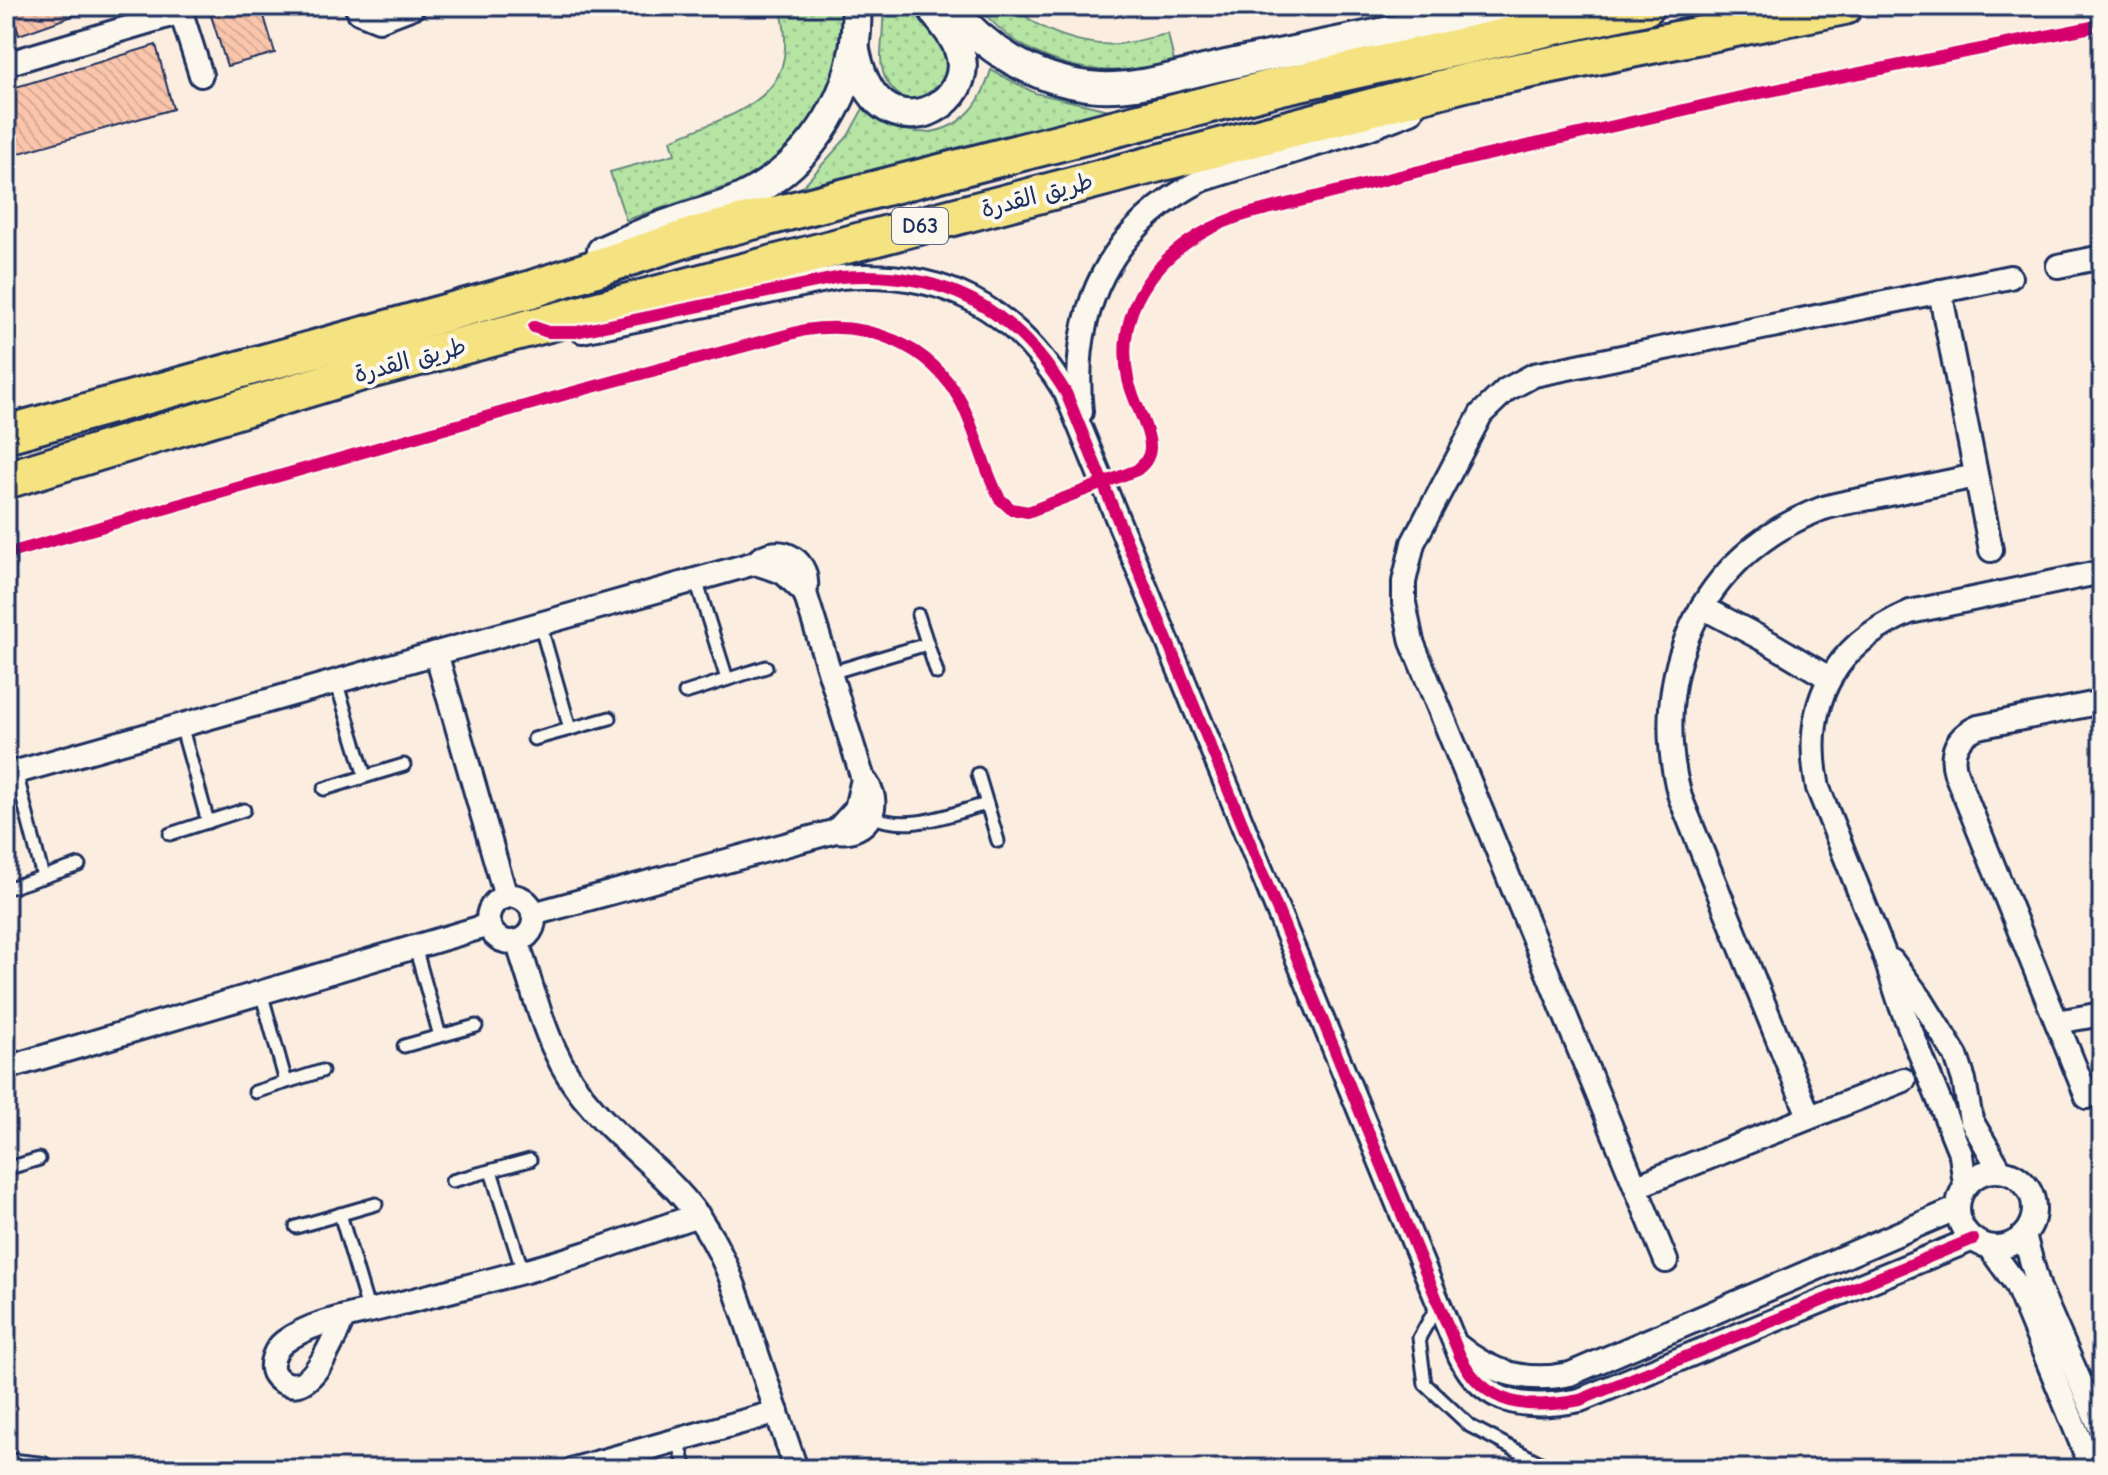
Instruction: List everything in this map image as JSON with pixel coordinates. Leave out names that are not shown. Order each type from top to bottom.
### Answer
[{"type":"main road","name":"طريق القدرة","points":[[6,434],[532,289],[697,235],[1262,91],[1646,6]]},
{"type":"main road","name":"طريق القدرة","points":[[6,480],[362,372],[1468,82],[1844,6]]},
{"type":"street","points":[[356,6],[359,12],[379,20],[413,7]]},
{"type":"street","points":[[532,289],[621,242],[739,199],[776,177],[808,147],[834,112],[855,50],[856,6]]},
{"type":"street","points":[[855,50],[864,80],[882,105],[903,113],[926,112],[936,108],[954,94],[959,84],[962,61],[955,40],[931,6]]},
{"type":"street","points":[[950,6],[967,26],[1004,56],[1046,76],[1092,87],[1161,80],[1512,6]]},
{"type":"street","points":[[6,64],[180,9],[201,75]]},
{"type":"street","points":[[1085,445],[1078,369],[1089,306],[1119,247],[1148,215],[1184,189],[1204,179],[1382,124],[1468,82]]},
{"type":"street","points":[[2058,266],[2102,257]]},
{"type":"street","points":[[534,327],[548,332],[576,332],[840,277],[900,276],[958,292],[985,306],[1031,344],[1066,393],[1465,1367],[1490,1393],[1526,1405],[1560,1404],[1598,1393],[1981,1243],[2002,1247],[2024,1235],[2035,1213],[2034,1200],[2022,1179],[2000,1170],[1987,1171],[1965,1185]]},
{"type":"street","points":[[1666,1261],[1412,642],[1404,603],[1404,582],[1413,543],[1472,428],[1493,401],[1520,382],[1549,370],[2010,277]]},
{"type":"street","points":[[1940,291],[1991,550]]},
{"type":"street","points":[[1809,1116],[1680,797],[1670,744],[1671,691],[1686,639],[1702,607],[1743,559],[1771,536],[1824,508],[1976,476]]},
{"type":"street","points":[[11,773],[755,563],[761,557],[777,552],[793,556],[804,569],[805,593],[863,779],[873,792],[874,808],[867,823],[852,831],[836,831],[533,914]]},
{"type":"street","points":[[2092,1469],[2016,1284],[1961,1225],[1958,1208],[1965,1185],[1961,1155],[1818,788],[1812,760],[1812,732],[1818,704],[1829,678],[1864,637],[1886,623],[1910,612],[2102,572]]},
{"type":"street","points":[[1702,607],[1829,678]]},
{"type":"street","points":[[436,653],[506,897]]},
{"type":"street","points":[[2087,1097],[1956,774],[1953,755],[1961,737],[1978,727],[2102,702]]},
{"type":"street","points":[[836,831],[856,809],[863,779]]},
{"type":"street","points":[[506,897],[520,898],[533,914],[534,921],[529,933],[517,941],[499,939],[489,925],[492,907],[506,897]]},
{"type":"street","points":[[6,1068],[489,925]]},
{"type":"street","points":[[517,941],[545,1031],[565,1073],[592,1109],[668,1179],[698,1215],[718,1249],[734,1286],[796,1469]]},
{"type":"street","points":[[1883,951],[1920,998],[1956,1056],[1971,1120],[2000,1170]]},
{"type":"street","points":[[2057,1022],[2102,1014]]},
{"type":"street","points":[[1926,1069],[1956,1056]]},
{"type":"street","points":[[1637,1186],[1904,1080]]},
{"type":"street","points":[[1457,1344],[1485,1365],[1518,1377],[1535,1379],[1570,1374],[1958,1208]]},
{"type":"street","points":[[343,1319],[523,1272],[698,1215]]},
{"type":"street","points":[[2024,1235],[2039,1288],[2102,1432]]},
{"type":"street","points":[[574,1469],[777,1412]]},
{"type":"street","points":[[6,1465],[42,1469]]},
{"type":"lane","points":[[696,580],[727,679]]},
{"type":"lane","points":[[918,615],[937,673]]},
{"type":"lane","points":[[540,624],[570,729]]},
{"type":"lane","points":[[830,673],[927,644]]},
{"type":"lane","points":[[685,693],[766,667]]},
{"type":"lane","points":[[336,681],[365,776]]},
{"type":"lane","points":[[534,739],[610,718]]},
{"type":"lane","points":[[181,725],[208,822]]},
{"type":"lane","points":[[324,789],[404,765]]},
{"type":"lane","points":[[11,773],[43,877]]},
{"type":"lane","points":[[978,774],[998,841]]},
{"type":"lane","points":[[871,816],[891,823],[912,823],[987,804]]},
{"type":"lane","points":[[170,834],[244,810]]},
{"type":"lane","points":[[12,887],[79,865]]},
{"type":"lane","points":[[415,947],[440,1036]]},
{"type":"lane","points":[[261,992],[286,1082]]},
{"type":"lane","points":[[404,1046],[476,1026]]},
{"type":"lane","points":[[255,1092],[322,1071]]},
{"type":"lane","points":[[6,1168],[39,1159]]},
{"type":"lane","points":[[452,1181],[530,1160]]},
{"type":"lane","points":[[491,1171],[523,1272]]},
{"type":"lane","points":[[296,1227],[376,1204]]},
{"type":"lane","points":[[340,1214],[369,1312]]},
{"type":"lane","points":[[1440,1302],[1419,1338],[1425,1384],[1470,1426],[1552,1469]]},
{"type":"lane","points":[[678,1440],[686,1469]]},
{"type":"green space","points":[[780,6],[848,6],[845,56],[803,139],[749,179],[626,220],[610,172],[675,154],[671,140],[721,120],[761,97],[775,82],[783,62],[785,38]]},
{"type":"green space","points":[[883,6],[928,6],[956,49],[939,99],[910,103],[896,93],[888,82],[881,60]]},
{"type":"green space","points":[[978,6],[1017,6],[1049,30],[1093,43],[1119,44],[1168,34],[1174,61],[1147,68],[1120,70],[1067,64],[1018,43]]},
{"type":"green space","points":[[991,70],[1035,93],[1109,110],[796,194],[848,136],[866,103],[889,123],[917,132],[931,132],[959,121],[975,106]]},
{"type":"building","points":[[9,6],[95,6],[95,8],[19,35]]},
{"type":"building","points":[[208,6],[261,6],[275,53],[227,66]]},
{"type":"building","points":[[156,45],[173,109],[6,157],[6,90]]},
{"type":"cycle path","points":[[6,554],[570,393],[805,330],[828,328],[851,329],[895,340],[932,365],[961,402],[1000,499],[1011,509],[1028,512],[1137,470],[1146,461],[1150,441],[1128,379],[1125,348],[1130,320],[1140,294],[1155,272],[1198,235],[1224,222],[1448,164],[1745,96],[2102,25]]},
{"type":"cycle path","points":[[534,327],[548,332],[576,332],[840,277],[877,276],[942,287],[971,299],[1023,337],[1066,393],[1460,1356],[1470,1373],[1496,1395],[1526,1404],[1580,1400],[1973,1239]]}]
